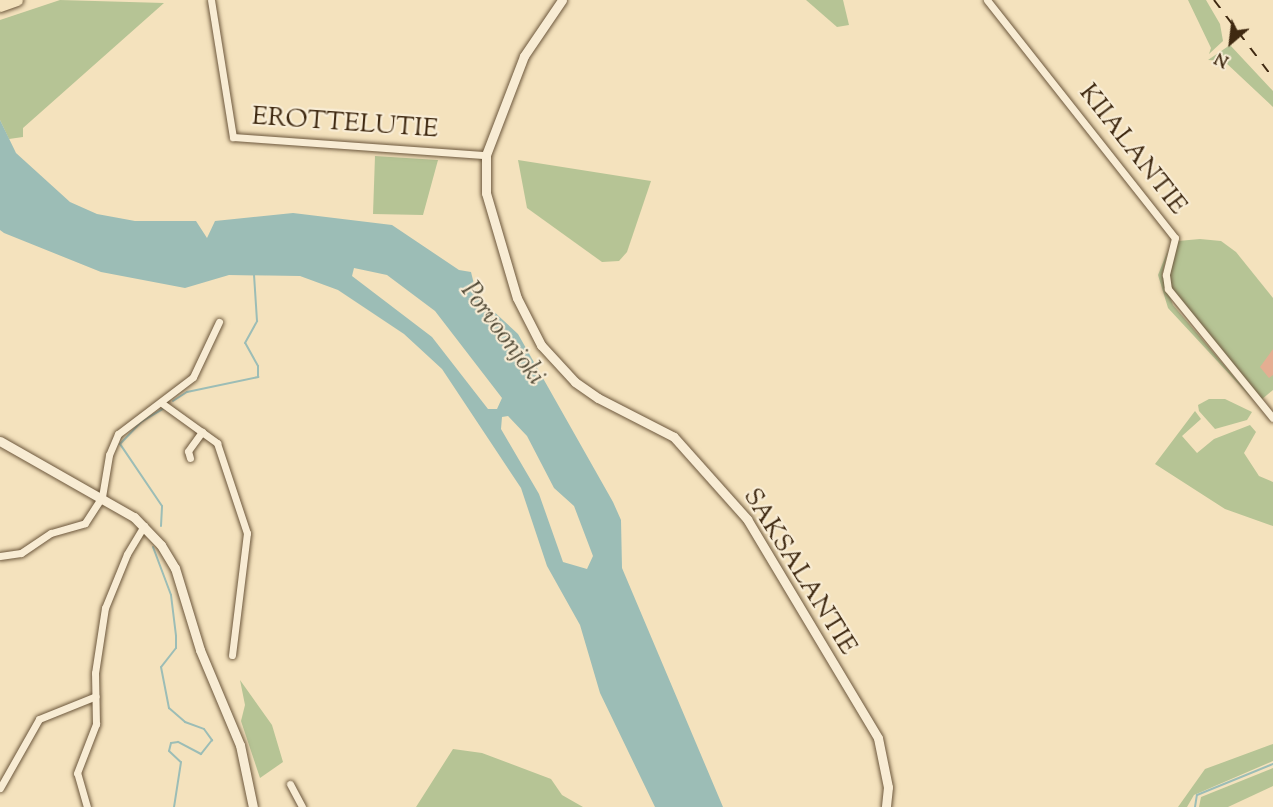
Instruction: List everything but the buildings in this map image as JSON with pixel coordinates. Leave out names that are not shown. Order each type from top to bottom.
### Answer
[{"type":"highway","points":[[0,6],[16,0]]},
{"type":"street","name":"EROTTELUTIE","points":[[211,0],[233,137],[486,155]]},
{"type":"street","name":"SAKSALANTIE","points":[[562,0],[524,57],[486,155],[486,194],[528,323],[575,381],[598,398],[659,428],[690,451],[747,519],[878,738],[888,787],[886,807]]},
{"type":"street","name":"KIIALANTIE","points":[[987,0],[1175,238],[1168,289],[1273,418]]},
{"type":"street","points":[[0,556],[21,553],[51,533],[80,527],[102,497],[109,455],[118,434],[163,404],[193,377],[219,322]]},
{"type":"street","points":[[163,404],[202,432],[225,455],[248,543],[232,655]]},
{"type":"street","points":[[190,458],[188,451],[202,432]]},
{"type":"street","points":[[0,441],[102,497],[144,526],[178,575],[200,650],[240,745],[253,807]]},
{"type":"street","points":[[87,807],[77,773],[96,724],[96,696],[105,608],[127,554],[144,526]]},
{"type":"street","points":[[0,788],[39,719],[96,696]]},
{"type":"street","points":[[290,784],[302,807]]},
{"type":"green space","points":[[60,0],[164,3],[23,128],[23,137],[9,139],[0,120],[0,20]]},
{"type":"green space","points":[[806,0],[843,0],[849,25],[837,27]]},
{"type":"green space","points":[[1188,0],[1206,0],[1220,24],[1223,41],[1209,54],[1211,48]]},
{"type":"green space","points":[[1230,45],[1273,91],[1273,107],[1224,61],[1208,60]]},
{"type":"green space","points":[[375,156],[438,160],[423,215],[373,214]]},
{"type":"green space","points":[[518,160],[651,181],[627,252],[619,261],[602,262],[527,208]]},
{"type":"green space","points":[[1200,239],[1221,241],[1236,252],[1273,298],[1273,390],[1261,400],[1171,288],[1169,274],[1178,241]]},
{"type":"green space","points":[[1168,250],[1162,275],[1173,305],[1257,404],[1168,308],[1158,275]]},
{"type":"green space","points":[[1209,399],[1225,399],[1252,412],[1247,420],[1215,429],[1199,411],[1198,405]]},
{"type":"green space","points":[[1195,411],[1201,419],[1182,436],[1197,453],[1214,439],[1250,425],[1256,432],[1244,453],[1259,476],[1273,482],[1273,526],[1225,509],[1155,464]]},
{"type":"green space","points":[[240,680],[272,725],[283,762],[260,778],[241,721],[245,705]]},
{"type":"green space","points":[[1273,744],[1273,761],[1194,795],[1187,807],[1178,807],[1205,769]]},
{"type":"green space","points":[[453,749],[482,753],[551,779],[562,795],[583,807],[416,807]]},
{"type":"green space","points":[[1273,768],[1273,786],[1228,807],[1199,807],[1201,797]]},
{"type":"water","name":"Porvoonjoki","points":[[0,120],[16,153],[70,202],[97,214],[135,221],[196,221],[207,238],[215,221],[293,213],[392,225],[459,270],[471,272],[477,296],[518,334],[613,502],[621,520],[622,568],[723,807],[655,807],[600,693],[580,625],[547,566],[521,488],[442,369],[404,334],[338,290],[300,276],[229,275],[185,288],[101,272],[0,230]],"holes":[[[354,268],[387,275],[435,311],[502,398],[497,409],[488,409],[432,337],[352,276]],[[508,416],[527,436],[554,488],[574,506],[593,556],[587,569],[563,562],[539,494],[501,429],[502,417]]]},
{"type":"waterway","points":[[173,401],[187,392],[258,377],[258,366],[245,343],[257,321],[254,274]]},
{"type":"waterway","points":[[161,526],[162,506],[120,444],[141,422],[164,408]]},
{"type":"waterway","points":[[153,547],[171,595],[176,636],[176,648],[161,667],[169,708],[185,722],[204,729],[212,740],[201,754],[178,742],[171,743],[169,751],[181,762],[174,807]]},
{"type":"waterway","points":[[1195,807],[1197,795],[1273,764]]},
{"type":"railway","points":[[1214,0],[1273,78]]}]
